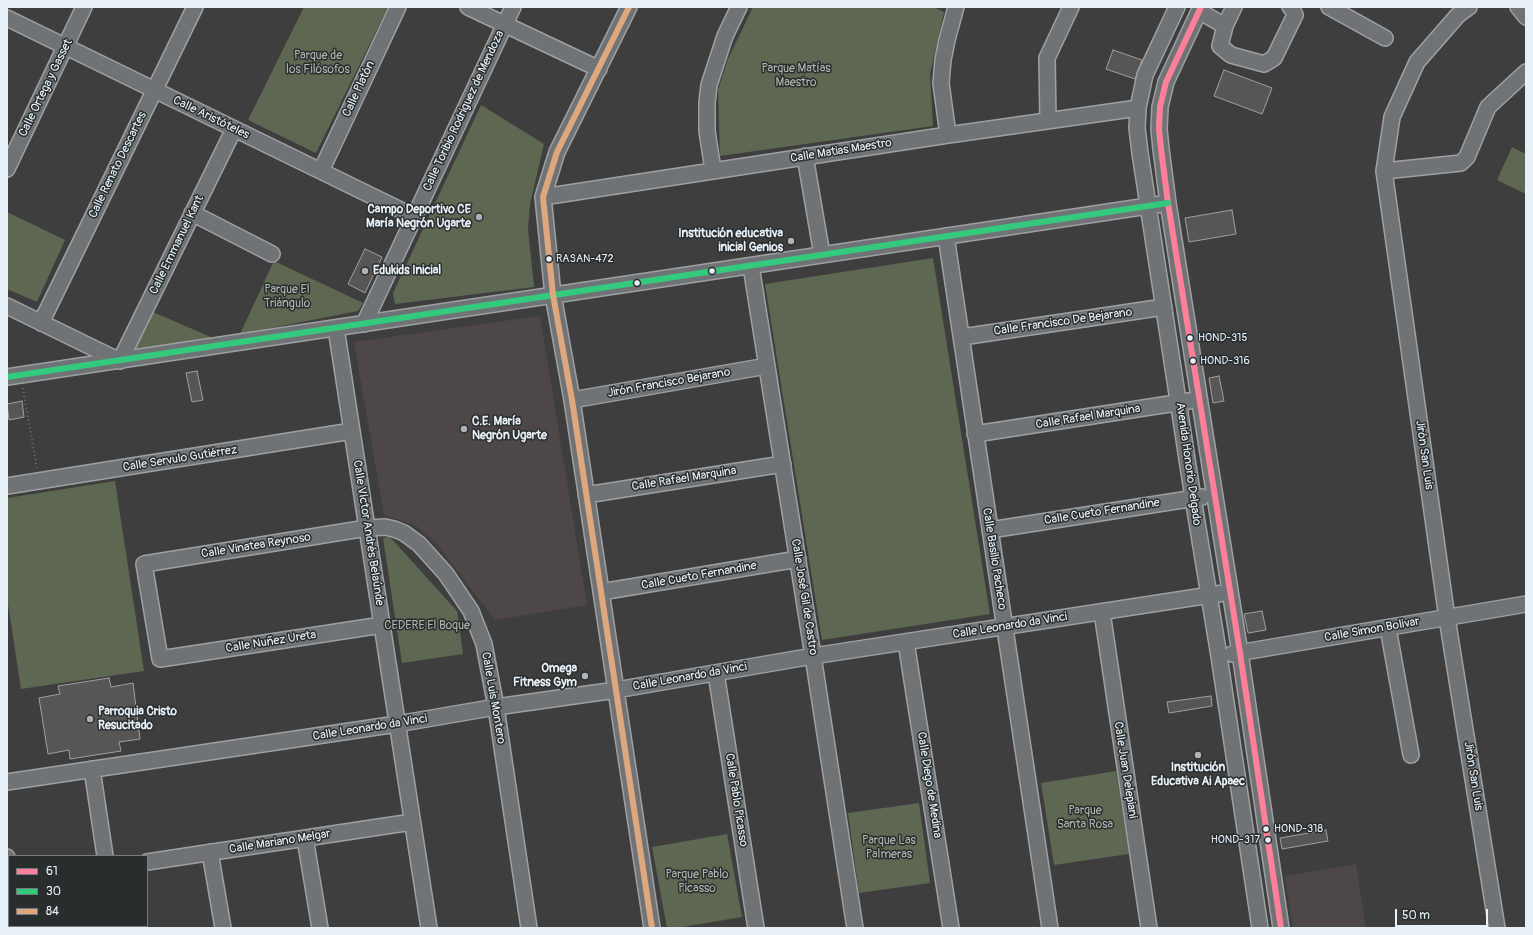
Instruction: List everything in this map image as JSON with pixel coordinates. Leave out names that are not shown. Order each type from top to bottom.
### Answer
[{"type":"street","name":"Calle Ortega y Gasset","points":[[7,169],[84,7]]},
{"type":"street","name":"Calle Renato Descartes","points":[[41,323],[195,7]]},
{"type":"street","name":"Calle Platón","points":[[321,171],[398,7]]},
{"type":"street","points":[[468,7],[599,69]]},
{"type":"street","points":[[486,7],[505,24]]},
{"type":"street","name":"Calle Toribio Rodriguez de Mendoza","points":[[364,324],[513,7]]},
{"type":"street","points":[[629,7],[557,152],[543,197],[553,295],[572,400],[652,928]]},
{"type":"street","points":[[713,170],[707,131],[707,103],[709,85],[725,36],[739,7]]},
{"type":"street","points":[[948,134],[941,83],[943,60],[956,7]]},
{"type":"street","points":[[1048,121],[1047,58],[1071,7]]},
{"type":"street","name":"Avenida Honorio Delgado","points":[[1177,7],[1145,75],[1138,108],[1137,128],[1260,928]]},
{"type":"street","points":[[1234,7],[1225,26],[1220,46],[1231,55],[1264,64],[1274,58],[1295,15],[1290,7]]},
{"type":"street","points":[[1329,7],[1385,38]]},
{"type":"street","name":"Jirón San Luis","points":[[1469,7],[1458,15],[1417,62],[1392,117],[1384,171],[1447,618],[1497,928]]},
{"type":"street","points":[[1518,7],[1526,17]]},
{"type":"street","points":[[1200,9],[1225,26]]},
{"type":"street","name":"Avenida Honorio Delgado","points":[[1200,9],[1166,82],[1160,107],[1160,135],[1168,203],[1240,653],[1282,928]]},
{"type":"street","name":"Calle Aristóteles","points":[[7,18],[415,217]]},
{"type":"street","points":[[1384,171],[1461,163],[1467,157],[1488,107],[1526,72]]},
{"type":"street","name":"Calle Matias Maestro","points":[[543,197],[948,134],[1138,108]]},
{"type":"street","name":"Calle Emmanuel Kant","points":[[120,361],[234,129]]},
{"type":"street","points":[[805,156],[822,255]]},
{"type":"street","points":[[14,376],[1168,203]]},
{"type":"street","points":[[192,213],[272,254]]},
{"type":"street","name":"Calle Basilio Pacheco","points":[[946,236],[1050,928]]},
{"type":"street","name":"Calle José Gil de Castro","points":[[751,266],[855,928]]},
{"type":"street","points":[[7,306],[120,361]]},
{"type":"street","name":"Calle Francisco De Bejarano","points":[[962,337],[1164,307]]},
{"type":"street","name":"Calle Víctor Andrés Belaúnde","points":[[336,328],[429,928]]},
{"type":"street","name":"Jirón Francisco Bejarano","points":[[572,400],[767,366]]},
{"type":"street","name":"Calle Rafael Marquina","points":[[975,434],[1200,399]]},
{"type":"street","name":"Calle Servulo Gutiérrez","points":[[7,486],[352,431]]},
{"type":"street","name":"Calle Rafael Marquina","points":[[586,495],[783,464]]},
{"type":"street","name":"Calle Cueto Fernandine","points":[[990,530],[1215,495]]},
{"type":"street","name":"Calle Vinatea Reynoso","points":[[160,659],[144,564],[367,528]]},
{"type":"street","name":"Calle Luis Montero","points":[[367,528],[394,528],[419,544],[446,574],[471,611],[484,644],[496,707],[529,928]]},
{"type":"street","name":"Calle Cueto Fernandine","points":[[601,592],[798,559]]},
{"type":"street","name":"Calle Leonardo da Vinci","points":[[7,782],[616,690],[813,656],[1230,592]]},
{"type":"street","name":"Calle Simon Bolivar","points":[[1219,656],[1526,604]]},
{"type":"street","name":"Calle Juan Delepiani","points":[[1102,612],[1149,928]]},
{"type":"street","name":"Calle Nuñez Ureta","points":[[160,659],[382,625]]},
{"type":"street","points":[[1388,628],[1411,755]]},
{"type":"street","name":"Calle Diego de Medina","points":[[906,642],[951,928]]},
{"type":"street","name":"Calle Pablo Picasso","points":[[716,673],[756,928]]},
{"type":"street","points":[[92,769],[105,855]]},
{"type":"street","name":"Calle Mariano Melgar","points":[[148,862],[412,822]]},
{"type":"street","points":[[305,838],[320,928]]},
{"type":"street","points":[[210,852],[223,928]]},
{"type":"path","points":[[14,376],[39,481]]},
{"type":"shaded area","name":"C.E. María Negrón Ugarte","points":[[540,316],[587,605],[495,620],[437,544],[416,526],[384,515],[354,342]]},
{"type":"shaded area","points":[[1356,864],[1366,928],[1293,928],[1285,876]]},
{"type":"green space","name":"Parque de los Filósofos","points":[[304,7],[388,7],[316,153],[248,120]]},
{"type":"green space","name":"Parque Matías Maestro","points":[[753,7],[933,7],[944,12],[930,74],[933,126],[720,156],[718,90],[728,59]]},
{"type":"green space","name":"Campo Deportivo CE María Negrón Ugarte","points":[[481,105],[544,144],[530,204],[528,229],[534,287],[395,304],[393,293]]},
{"type":"green space","points":[[1512,147],[1526,154],[1526,194],[1497,180]]},
{"type":"green space","points":[[7,212],[65,240],[37,302],[7,289]]},
{"type":"green space","points":[[933,258],[990,614],[822,640],[765,284]]},
{"type":"green space","name":"Parque El Triángulo","points":[[274,261],[363,303],[358,311],[240,334]]},
{"type":"green space","points":[[153,312],[220,341],[131,356]]},
{"type":"green space","points":[[115,481],[144,671],[21,689],[7,598],[7,498]]},
{"type":"green space","name":"CEDERE El Boque","points":[[390,537],[457,611],[463,654],[402,663],[383,538]]},
{"type":"green space","name":"Parque Santa Rosa","points":[[1116,771],[1129,854],[1054,865],[1041,783]]},
{"type":"green space","name":"Parque Las Palmeras","points":[[919,803],[930,883],[859,893],[848,813]]},
{"type":"green space","name":"Parque Pablo Picasso","points":[[727,834],[742,917],[676,928],[667,928],[652,847]]},
{"type":"building","points":[[1113,50],[1142,60],[1135,79],[1106,69]]},
{"type":"building","points":[[1224,70],[1272,88],[1262,114],[1214,96]]},
{"type":"building","points":[[1232,210],[1236,234],[1189,242],[1185,218]]},
{"type":"building","name":"Edukids Inicial","points":[[365,249],[382,257],[365,293],[348,284]]},
{"type":"building","points":[[197,371],[203,400],[192,402],[186,373]]},
{"type":"building","points":[[1219,376],[1224,401],[1213,403],[1209,378]]},
{"type":"building","points":[[22,401],[24,417],[9,420],[7,404]]},
{"type":"building","points":[[1262,611],[1266,630],[1248,633],[1244,614]]},
{"type":"building","name":"Parroquia Cristo Resucitado","points":[[109,678],[111,687],[133,683],[140,739],[119,742],[121,751],[70,759],[69,750],[48,754],[39,698],[60,694],[58,686]]},
{"type":"building","points":[[1211,696],[1212,706],[1169,713],[1167,702]]},
{"type":"building","points":[[1326,830],[1328,841],[1282,849],[1280,838]]},
{"type":"transit line","name":"84","points":[[629,7],[557,152],[543,197],[553,295],[572,400],[652,928]]},
{"type":"transit line","name":"61","points":[[1201,7],[1166,82],[1160,107],[1159,129],[1168,203],[1240,653],[1281,928]]},
{"type":"transit line","name":"30","points":[[7,377],[1168,203]]},
{"type":"place","name":"Campo Deportivo CE María Negrón Ugarte","points":[[479,217]]},
{"type":"place","name":"Institución educativa inicial Genios","points":[[791,241]]},
{"type":"place","name":"RASAN-472","points":[[549,259]]},
{"type":"place","name":"Edukids Inicial","points":[[365,271]]},
{"type":"place","name":"HOND-315","points":[[1190,338]]},
{"type":"place","name":"HOND-316","points":[[1193,361]]},
{"type":"place","name":"C.E. María Negrón Ugarte","points":[[464,429]]},
{"type":"place","name":"Omega Fitness Gym","points":[[585,676]]},
{"type":"place","name":"Parroquia Cristo Resucitado","points":[[90,719]]},
{"type":"place","name":"Institución Educativa Ai Apaec","points":[[1198,755]]},
{"type":"place","name":"HOND-318","points":[[1266,829]]},
{"type":"place","name":"HOND-317","points":[[1268,840]]}]
